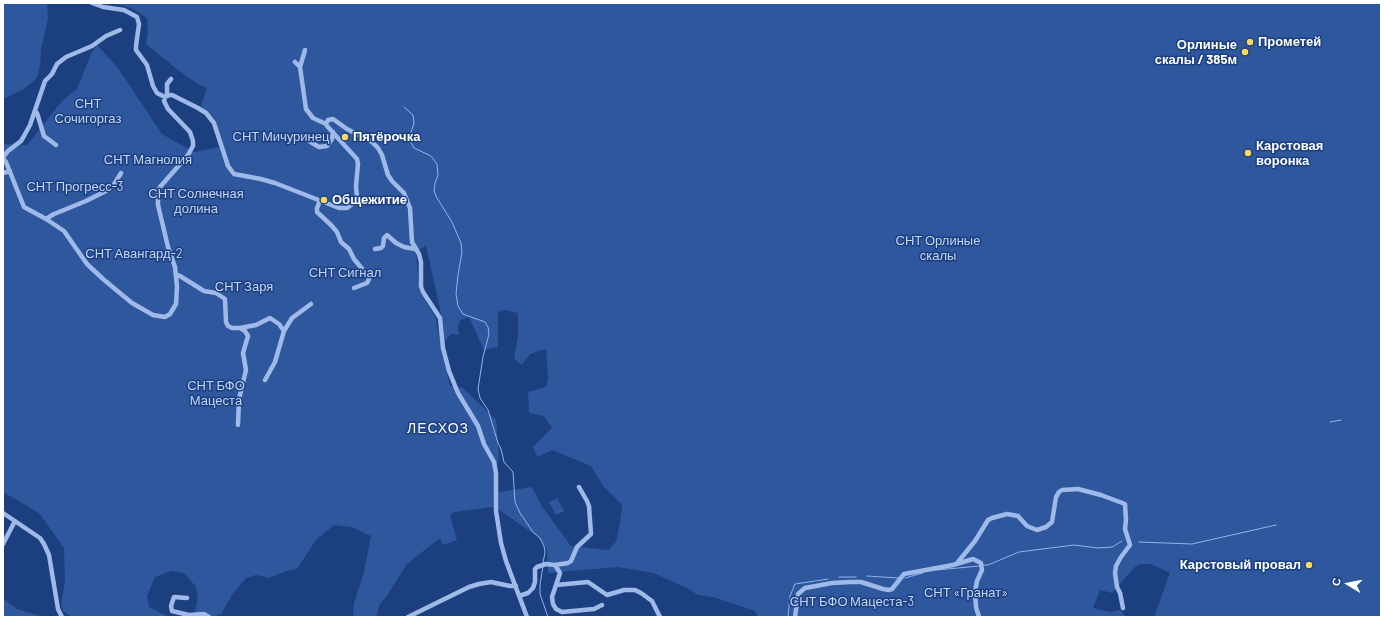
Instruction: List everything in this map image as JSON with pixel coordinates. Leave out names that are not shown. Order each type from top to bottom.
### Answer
[{"type":"street","points":[[92,3],[103,7],[124,10],[137,17],[139,24],[136,50],[147,65],[153,86],[157,93],[166,96],[172,95],[198,108],[210,118],[216,129],[231,171],[237,175],[261,178],[342,209],[351,206],[355,202],[357,196],[357,159],[326,124],[313,118],[306,109],[300,67],[305,50]]},
{"type":"street","points":[[120,30],[106,36],[92,46],[66,57],[57,64],[52,74],[45,81],[30,125],[21,141],[8,151],[3,158],[10,171],[24,207],[64,231],[87,264],[132,303],[153,315],[165,317],[170,314],[174,308],[177,295],[177,275],[158,205],[158,192],[160,187],[188,155],[193,146],[193,141],[187,128],[168,109],[164,101],[167,84],[171,80]]},
{"type":"street","points":[[296,62],[300,67]]},
{"type":"street","points":[[35,111],[38,115],[44,136],[56,145]]},
{"type":"street","points":[[326,124],[328,120],[333,119],[347,129],[372,142],[378,148],[386,164],[388,175],[404,193],[410,208],[412,242],[420,254],[421,287],[440,318],[442,343],[449,371],[461,399],[478,426],[484,444],[494,462],[496,473],[496,511],[498,528],[506,561],[527,617]]},
{"type":"street","points":[[309,141],[319,147],[327,146],[332,138],[332,132]]},
{"type":"street","points":[[3,173],[10,171]]},
{"type":"street","points":[[46,219],[106,191],[113,186],[121,173]]},
{"type":"street","points":[[320,201],[317,212],[337,232],[341,242],[349,249],[368,276],[369,279],[367,284],[354,288]]},
{"type":"street","points":[[375,249],[382,248],[384,238],[387,235],[396,243],[404,247],[415,248]]},
{"type":"street","points":[[177,275],[204,291],[216,293],[225,299],[228,326],[232,328],[240,328],[256,325],[270,318],[279,324],[284,331]]},
{"type":"street","points":[[264,380],[276,362],[284,331],[292,318],[311,304]]},
{"type":"street","points":[[238,425],[239,399],[246,370],[243,353],[248,336],[245,331],[240,328]]},
{"type":"street","points":[[519,596],[528,593],[533,588],[535,582],[535,569],[540,565],[566,564],[571,561],[577,547],[591,534],[588,501],[579,487]]},
{"type":"street","points":[[958,562],[975,541],[988,520],[992,518],[1007,514],[1018,516],[1027,526],[1037,530],[1046,527],[1052,522],[1056,498],[1062,490],[1078,489],[1101,495],[1125,504],[1126,520],[1124,529],[1130,545],[1118,561],[1114,573],[1123,608]]},
{"type":"street","points":[[3,513],[40,538],[44,544],[49,556],[58,610],[62,617]]},
{"type":"street","points":[[3,544],[15,522]]},
{"type":"street","points":[[795,617],[798,594],[805,588],[832,583],[861,582],[883,590],[890,590],[904,574],[973,559],[981,563],[982,570],[977,581],[975,592],[976,607],[979,617]]},
{"type":"street","points":[[555,565],[560,573],[552,600],[554,607],[562,612],[594,609],[602,605]]},
{"type":"street","points":[[408,617],[469,587],[479,584],[491,582],[516,586]]},
{"type":"street","points":[[556,585],[586,582],[592,584],[607,595],[624,590],[635,590],[641,592],[652,601],[660,617]]},
{"type":"street","points":[[188,598],[174,597],[171,606],[172,610],[189,615],[204,614],[209,617]]},
{"type":"green space","points":[[3,3],[47,3],[48,19],[37,78],[24,89],[3,99]]},
{"type":"green space","points":[[113,3],[1381,3],[1381,617],[1154,617],[1170,573],[1151,564],[1140,564],[1135,567],[1112,593],[1100,590],[1093,608],[1110,612],[1120,610],[1126,617],[758,617],[755,611],[713,597],[698,595],[689,589],[653,573],[618,567],[548,573],[547,549],[537,536],[498,509],[499,492],[532,487],[541,505],[571,546],[608,550],[616,542],[622,505],[603,486],[591,466],[552,450],[537,457],[533,447],[552,428],[544,416],[529,413],[528,392],[546,387],[548,378],[546,349],[530,354],[522,365],[514,359],[518,335],[518,313],[504,310],[498,312],[498,347],[484,350],[469,317],[460,320],[458,328],[459,335],[451,334],[445,341],[442,318],[426,246],[416,251],[419,290],[437,320],[436,322],[450,386],[463,388],[496,420],[499,455],[493,507],[454,512],[450,516],[457,540],[443,545],[440,538],[407,564],[380,604],[376,617],[353,617],[354,603],[364,572],[371,536],[352,527],[334,525],[316,540],[297,569],[286,571],[269,578],[256,575],[246,578],[232,595],[221,614],[212,617],[198,617],[194,615],[198,598],[196,587],[184,573],[171,571],[155,577],[147,596],[149,607],[169,617],[72,617],[63,611],[61,604],[65,582],[64,548],[39,513],[3,492],[3,144],[27,145],[62,101],[77,89],[91,54],[97,45],[118,68],[162,134],[194,152],[224,146],[215,120],[201,106],[207,88],[183,74],[146,44],[148,32],[147,18],[131,8]]},
{"type":"green space","points":[[557,498],[564,511],[556,515],[549,502]]},
{"type":"green space","points":[[3,598],[17,609],[44,617],[3,617]]},
{"type":"waterway","points":[[404,107],[413,115],[414,123],[409,139],[414,148],[431,156],[437,164],[438,175],[434,191],[452,222],[461,243],[462,252],[456,294],[458,306],[463,314],[485,322],[488,327],[489,334],[483,357],[478,389],[480,398],[488,410],[504,462],[513,472],[515,502],[520,513],[533,532],[540,538],[544,546],[545,552],[543,563]]},
{"type":"waterway","points":[[1330,422],[1341,420]]},
{"type":"waterway","points":[[1139,542],[1192,544],[1276,525]]},
{"type":"waterway","points":[[983,565],[988,565],[1019,552],[1074,545],[1098,548],[1112,547],[1122,541]]},
{"type":"waterway","points":[[543,566],[540,594],[548,617]]},
{"type":"waterway","points":[[936,570],[980,566]]},
{"type":"waterway","points":[[905,578],[923,573]]},
{"type":"waterway","points":[[867,576],[898,578]]},
{"type":"waterway","points":[[839,577],[856,577]]},
{"type":"waterway","points":[[788,617],[790,596],[795,584],[828,579]]},
{"type":"place","name":"Прометей","points":[[1250,42]]},
{"type":"place","name":"Орлиные скалы / 385м","points":[[1245,52]]},
{"type":"place","name":"Пятёрочка","points":[[345,137]]},
{"type":"place","name":"Карстовая воронка","points":[[1248,153]]},
{"type":"place","name":"Общежитие","points":[[324,200]]},
{"type":"place","name":"Карстовый провал","points":[[1309,565]]},
{"type":"district","name":"ЛЕСХОЗ","points":[[438,428]]},
{"type":"park label","name":"СНТ Сочигоргаз","points":[[88,112]]},
{"type":"park label","name":"СНТ Мичуринец","points":[[281,137]]},
{"type":"park label","name":"СНТ Магнолия","points":[[148,160]]},
{"type":"park label","name":"СНТ Прогресс-3","points":[[75,187]]},
{"type":"park label","name":"СНТ Солнечная долина","points":[[196,202]]},
{"type":"park label","name":"СНТ Орлиные скалы","points":[[938,248]]},
{"type":"park label","name":"СНТ Авангард-2","points":[[134,254]]},
{"type":"park label","name":"СНТ Сигнал","points":[[345,273]]},
{"type":"park label","name":"СНТ Заря","points":[[244,287]]},
{"type":"park label","name":"СНТ БФО Мацеста","points":[[216,394]]},
{"type":"park label","name":"СНТ «Гранат»","points":[[966,593]]},
{"type":"park label","name":"СНТ БФО Мацеста-3","points":[[852,602]]}]
